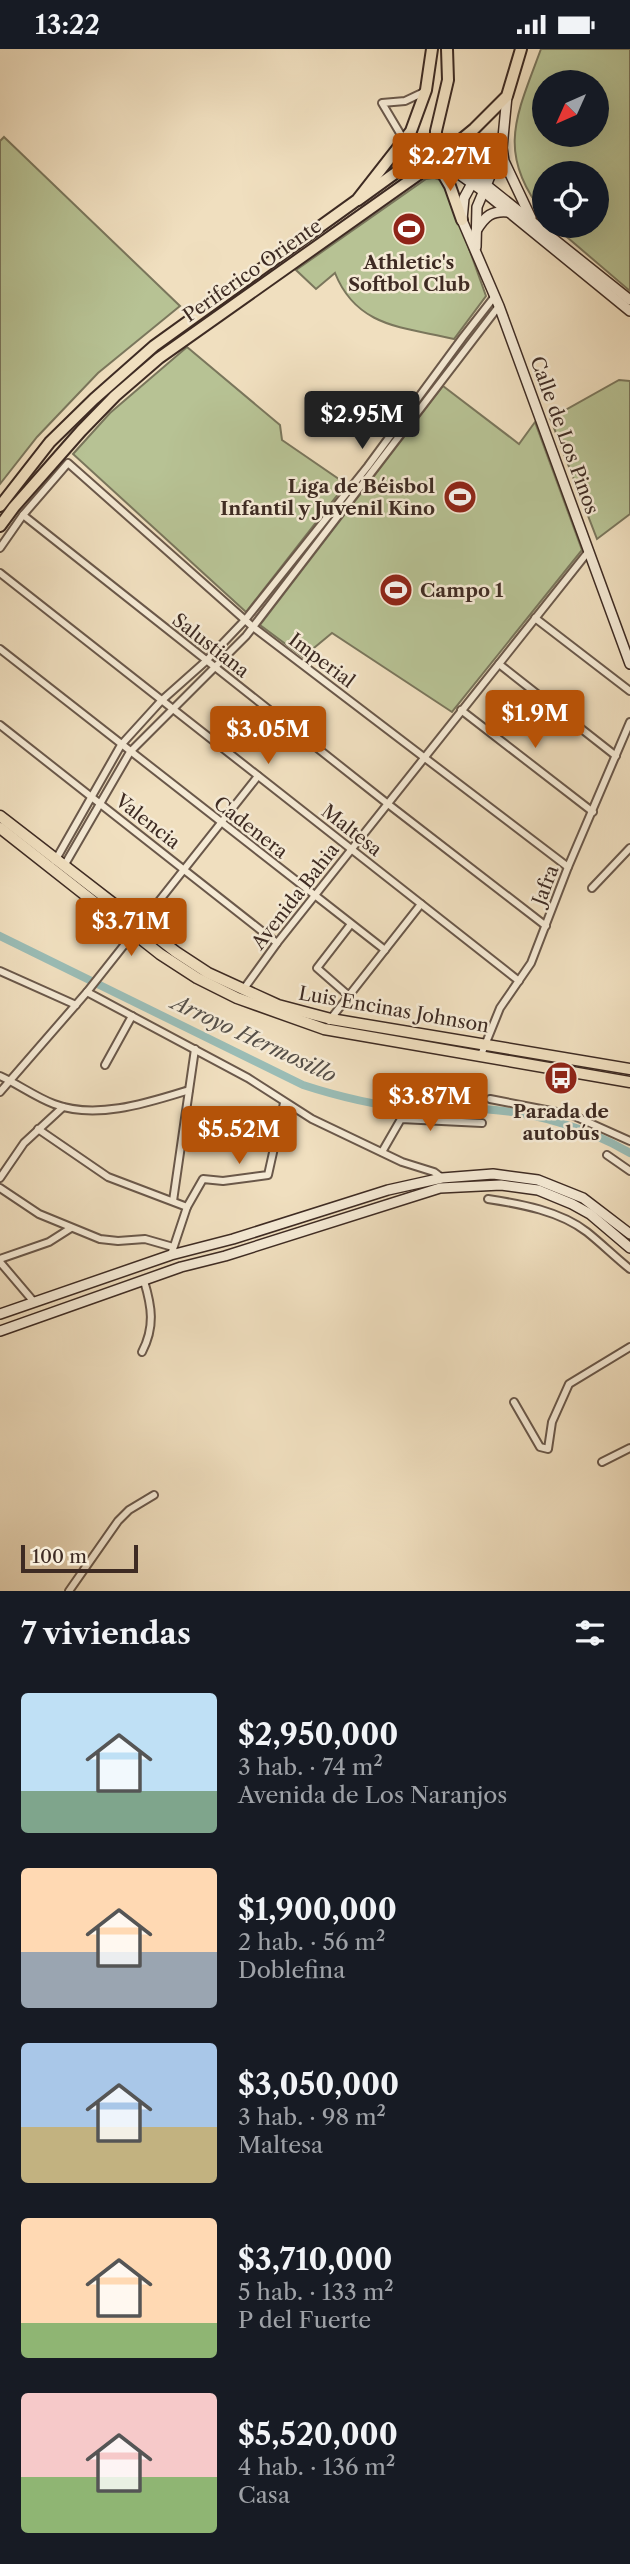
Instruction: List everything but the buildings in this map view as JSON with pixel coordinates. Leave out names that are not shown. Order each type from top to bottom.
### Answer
[{"type":"highway","name":"Periferico Oriente","points":[[0,506],[50,442],[154,346],[357,200],[405,141],[418,115],[426,90],[432,49]]},
{"type":"highway","points":[[447,49],[448,80],[436,131],[439,156],[462,220]]},
{"type":"highway","points":[[507,96],[521,49]]},
{"type":"highway","name":"Periferico Oriente","points":[[0,526],[80,431],[159,358],[439,156],[507,96]]},
{"type":"highway","points":[[357,200],[405,166],[439,156]]},
{"type":"main road","name":"Luis Encinas Johnson","points":[[0,816],[136,928],[240,994],[331,1019],[630,1069]]},
{"type":"main road","points":[[0,828],[58,866]]},
{"type":"main road","points":[[240,994],[324,1029],[630,1082]]},
{"type":"street","points":[[405,141],[382,103],[405,101],[426,90]]},
{"type":"street","points":[[476,252],[475,215],[502,148],[507,96]]},
{"type":"street","points":[[502,148],[508,171],[532,219]]},
{"type":"street","points":[[439,156],[449,167],[474,180],[532,219]]},
{"type":"street","points":[[462,220],[463,204],[474,180]]},
{"type":"street","points":[[485,188],[509,212],[630,310]]},
{"type":"street","points":[[475,232],[489,214],[509,212]]},
{"type":"street","name":"Calle de Los Pinos","points":[[462,220],[499,306],[630,664]]},
{"type":"street","points":[[555,238],[630,300]]},
{"type":"street","points":[[58,866],[121,745],[161,701],[206,661],[245,620],[350,488],[495,296]]},
{"type":"street","points":[[58,866],[130,752],[253,627],[499,306]]},
{"type":"street","name":"Imperial","points":[[23,515],[68,463],[253,627],[568,867]]},
{"type":"street","points":[[350,488],[357,493]]},
{"type":"street","points":[[0,548],[23,515]]},
{"type":"street","name":"Salustiana","points":[[23,515],[388,804],[547,926]]},
{"type":"street","name":"Avenida Bahia","points":[[240,994],[277,943],[588,552]]},
{"type":"street","name":"Maltesa","points":[[0,573],[519,981]]},
{"type":"street","points":[[535,618],[630,691]]},
{"type":"street","name":"Cadenera","points":[[0,649],[385,950]]},
{"type":"street","points":[[499,664],[616,756]]},
{"type":"street","points":[[461,710],[593,811]]},
{"type":"street","name":"Jafra","points":[[481,1055],[500,1008],[531,963],[568,867],[630,722]]},
{"type":"street","name":"Valencia","points":[[0,725],[277,943]]},
{"type":"street","points":[[0,1092],[87,992],[258,775]]},
{"type":"street","points":[[592,888],[630,848]]},
{"type":"street","points":[[324,1029],[421,904]]},
{"type":"street","points":[[349,996],[317,968],[351,924]]},
{"type":"street","points":[[0,971],[76,1005]]},
{"type":"street","points":[[87,992],[248,1078],[312,1119],[402,1162],[434,1172],[442,1178]]},
{"type":"street","points":[[105,1065],[132,1016]]},
{"type":"street","points":[[173,1201],[195,1049]]},
{"type":"street","points":[[0,1076],[47,1102],[62,1107],[125,1107],[189,1090]]},
{"type":"street","points":[[490,1099],[572,1115],[630,1141]]},
{"type":"street","points":[[172,1251],[187,1206],[203,1179],[222,1181],[268,1175],[284,1103]]},
{"type":"street","points":[[0,1178],[16,1154],[62,1107]]},
{"type":"street","points":[[382,1152],[401,1119],[482,1123]]},
{"type":"street","points":[[38,1129],[108,1177],[187,1206]]},
{"type":"street","points":[[607,1156],[630,1171]]},
{"type":"street","points":[[0,1314],[172,1251],[233,1239],[420,1181],[442,1178],[493,1174],[538,1180],[583,1198],[630,1234]]},
{"type":"street","points":[[0,1331],[181,1267],[293,1235],[429,1191],[453,1187],[502,1185],[538,1190],[572,1203],[607,1227],[630,1248]]},
{"type":"street","points":[[0,1188],[39,1214],[71,1229],[110,1241],[145,1239],[172,1251]]},
{"type":"street","points":[[488,1199],[530,1206],[574,1224],[590,1234],[630,1269]]},
{"type":"street","points":[[288,1221],[293,1235]]},
{"type":"street","points":[[34,1302],[0,1261],[49,1243],[71,1229]]},
{"type":"street","points":[[142,1352],[148,1340],[151,1321],[151,1304],[144,1281]]},
{"type":"street","points":[[514,1402],[540,1447],[548,1449],[552,1422],[569,1384],[630,1347]]},
{"type":"street","points":[[603,1462],[630,1448]]},
{"type":"street","points":[[68,1591],[118,1521],[129,1510],[154,1495]]},
{"type":"green space","points":[[541,49],[630,49],[630,291],[568,238],[609,238],[609,161],[532,161],[532,196],[519,172],[515,152],[518,114],[532,73],[532,147],[609,147],[609,70],[533,70]]},
{"type":"green space","points":[[4,137],[180,306],[98,373],[37,437],[0,484],[0,141]]},
{"type":"green space","name":"Athletic's Softbol Club","points":[[426,179],[441,180],[447,187],[486,296],[454,339],[400,327],[369,315],[344,291],[335,273],[316,289],[296,270]]},
{"type":"green space","points":[[187,347],[280,425],[282,440],[346,484],[246,612],[73,454],[110,413]]},
{"type":"green space","points":[[619,380],[630,381],[630,514],[597,539],[549,415],[567,409]]},
{"type":"green space","name":"Liga de Béisbol Infantil y Juvenil Kino","points":[[443,386],[519,444],[535,422],[582,550],[452,712],[332,633],[303,657],[260,625]]},
{"type":"waterway","name":"Arroyo Hermosillo","points":[[0,936],[303,1085],[357,1100],[398,1107],[421,1110],[482,1109],[540,1117],[577,1128],[630,1153]]},
{"type":"place","name":"Athletic's Softbol Club","points":[[409,229]]},
{"type":"place","name":"Liga de Béisbol Infantil y Juvenil Kino","points":[[460,497]]},
{"type":"place","name":"Campo 1","points":[[396,590]]},
{"type":"place","name":"Parada de autobús","points":[[561,1078]]}]
